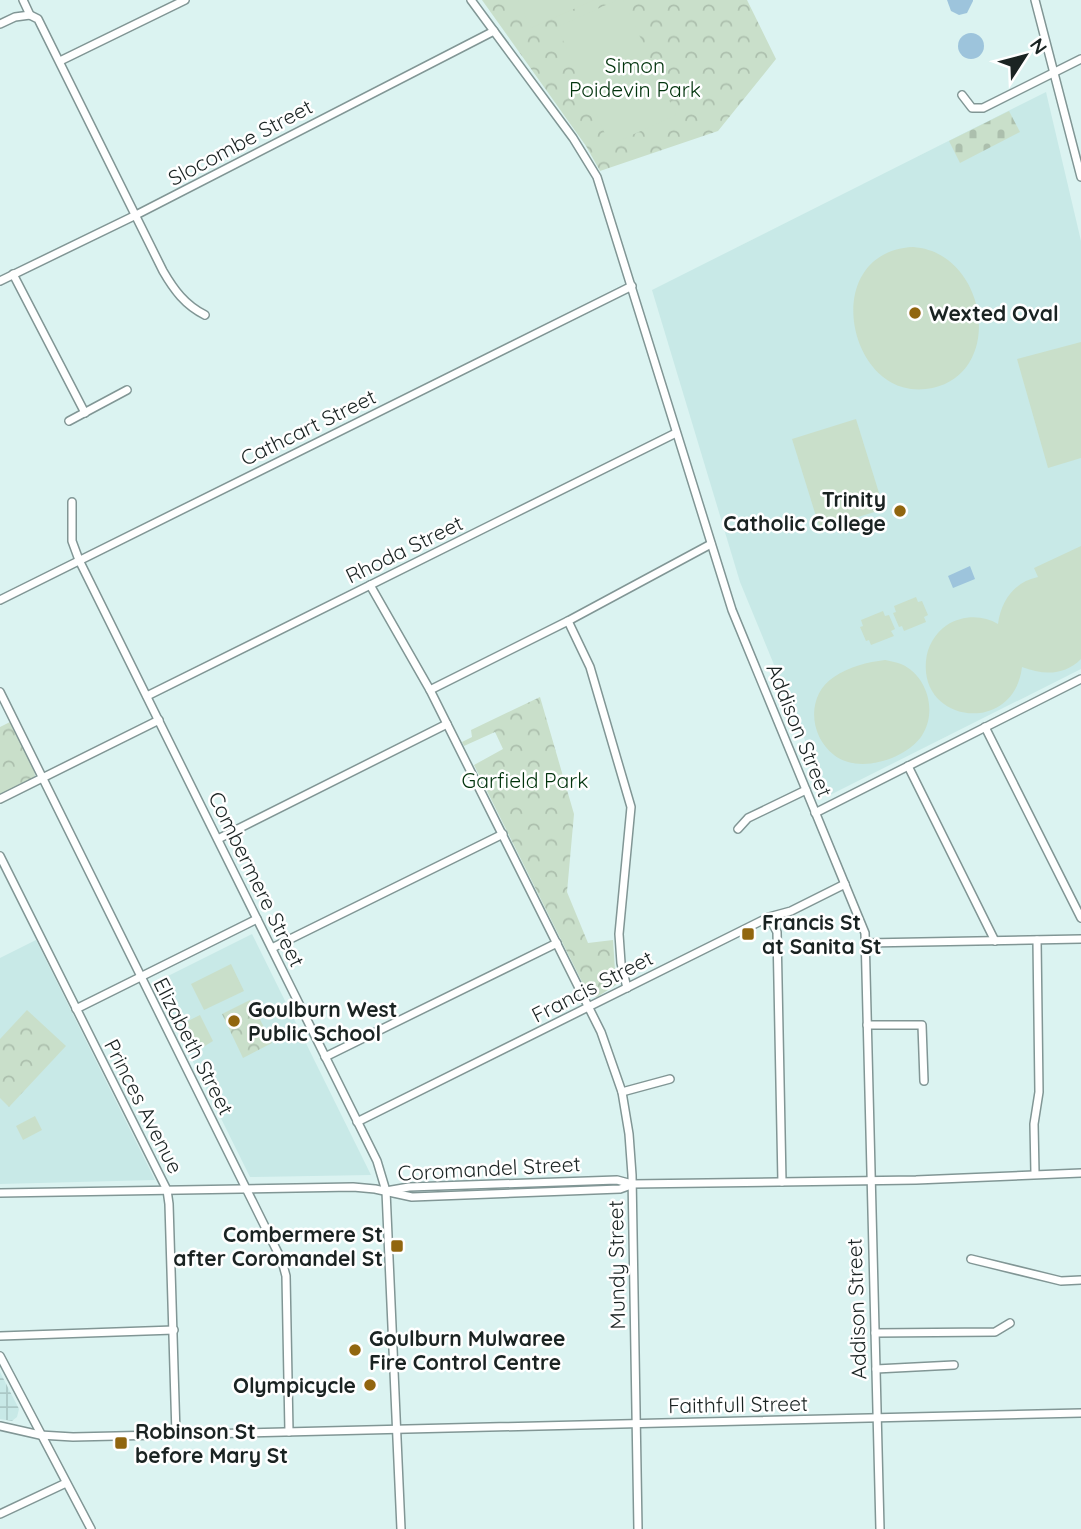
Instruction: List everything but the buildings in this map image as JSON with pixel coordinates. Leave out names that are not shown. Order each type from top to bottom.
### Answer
[{"type":"street","points":[[23,0],[30,15]]},
{"type":"street","points":[[60,61],[185,0]]},
{"type":"street","name":"Addison Street","points":[[471,0],[573,138],[597,177],[740,632],[864,933],[880,1529]]},
{"type":"street","points":[[1035,0],[1081,177]]},
{"type":"street","points":[[0,24],[15,17],[30,15],[38,19],[173,288],[186,303],[205,315]]},
{"type":"street","name":"Slocombe Street","points":[[0,281],[136,215],[396,79],[494,31]]},
{"type":"street","points":[[962,95],[972,108],[983,108],[1081,59]]},
{"type":"street","points":[[13,274],[85,413]]},
{"type":"street","name":"Cathcart Street","points":[[0,600],[632,286]]},
{"type":"street","points":[[69,421],[127,390]]},
{"type":"street","name":"Rhoda Street","points":[[147,696],[676,433]]},
{"type":"street","name":"Combermere Street","points":[[72,502],[72,541],[79,560],[377,1161],[386,1191],[401,1529]]},
{"type":"street","points":[[430,690],[568,621],[711,544]]},
{"type":"street","name":"Mundy Street","points":[[370,585],[430,690],[589,1007],[612,1059],[622,1092],[629,1134],[632,1184],[638,1529]]},
{"type":"street","points":[[568,621],[590,667],[631,807],[619,934],[626,988]]},
{"type":"street","points":[[815,813],[1081,678]]},
{"type":"street","name":"Elizabeth Street","points":[[0,692],[139,978],[282,1261],[286,1276],[289,1432]]},
{"type":"street","points":[[0,799],[159,720]]},
{"type":"street","points":[[218,839],[447,724]]},
{"type":"street","points":[[985,727],[1081,918]]},
{"type":"street","points":[[908,766],[995,941]]},
{"type":"street","points":[[738,829],[748,818],[806,790]]},
{"type":"street","points":[[272,948],[503,834]]},
{"type":"street","name":"Princes Avenue","points":[[0,856],[167,1190],[176,1434]]},
{"type":"street","name":"Francis Street","points":[[358,1122],[769,917],[791,911],[845,884]]},
{"type":"street","points":[[769,917],[777,932],[782,1182]]},
{"type":"street","points":[[76,1009],[257,919]]},
{"type":"street","points":[[866,943],[1081,939]]},
{"type":"street","points":[[1035,1173],[1034,1124],[1039,1092],[1037,940]]},
{"type":"street","points":[[325,1057],[557,943]]},
{"type":"street","points":[[867,1025],[922,1025],[924,1081]]},
{"type":"street","points":[[622,1092],[670,1079]]},
{"type":"street","name":"Coromandel Street","points":[[386,1191],[409,1187],[617,1180],[632,1184],[870,1181],[1081,1173]]},
{"type":"street","points":[[568,1182],[569,1191]]},
{"type":"street","points":[[516,1183],[517,1193]]},
{"type":"street","name":"Coromandel Street","points":[[386,1191],[412,1197],[620,1189],[632,1184]]},
{"type":"street","points":[[462,1185],[462,1195]]},
{"type":"street","points":[[0,1193],[245,1187],[353,1187],[386,1191]]},
{"type":"street","points":[[971,1259],[1061,1280],[1081,1280]]},
{"type":"street","points":[[875,1333],[995,1332],[1010,1323]]},
{"type":"street","points":[[0,1336],[174,1330]]},
{"type":"street","points":[[0,1356],[91,1529]]},
{"type":"street","points":[[876,1369],[954,1365]]},
{"type":"street","name":"Faithfull Street","points":[[0,1426],[40,1435],[73,1437],[1081,1413]]},
{"type":"street","points":[[0,1514],[66,1483]]},
{"type":"shaded area","points":[[947,0],[973,1],[967,13],[959,15],[951,11]]},
{"type":"shaded area","points":[[971,33],[980,37],[984,46],[980,55],[971,59],[962,55],[958,46],[962,37]]},
{"type":"shaded area","name":"Trinity Catholic College","points":[[1046,92],[1081,241],[1081,669],[828,796],[740,582],[652,290]]},
{"type":"shaded area","points":[[970,566],[975,579],[953,588],[948,576]]},
{"type":"shaded area","name":"Goulburn West Public School","points":[[252,934],[371,1175],[250,1177],[154,983]]},
{"type":"shaded area","points":[[36,940],[155,1180],[0,1184],[0,958]]},
{"type":"shaded area","points":[[0,1372],[19,1409],[17,1417],[12,1421],[0,1419]]},
{"type":"green space","name":"Simon Poidevin Park","points":[[482,0],[747,0],[776,59],[718,131],[600,171],[586,146]]},
{"type":"green space","points":[[518,0],[594,0],[531,28]]},
{"type":"green space","points":[[617,0],[623,0],[676,115],[610,145],[557,27]]},
{"type":"green space","points":[[1009,111],[1020,132],[960,163],[949,141]]},
{"type":"green space","name":"Wexted Oval","points":[[913,247],[939,254],[958,270],[972,291],[978,316],[978,341],[969,363],[952,380],[926,389],[899,386],[877,372],[862,350],[854,324],[855,297],[864,273],[883,255]]},
{"type":"green space","points":[[1081,342],[1081,458],[1048,468],[1017,359]]},
{"type":"green space","points":[[856,419],[884,509],[820,529],[792,439]]},
{"type":"green space","points":[[1081,546],[1081,659],[1068,669],[1053,672],[1038,672],[1022,667],[1015,689],[1003,704],[987,712],[969,713],[952,709],[937,698],[928,682],[926,661],[935,636],[947,625],[966,618],[986,619],[998,624],[1002,608],[1010,594],[1022,583],[1038,577],[1034,568]]},
{"type":"green space","points":[[916,597],[918,602],[922,601],[928,615],[924,617],[926,622],[904,631],[902,626],[899,627],[893,613],[896,612],[894,606]]},
{"type":"green space","points":[[883,611],[885,616],[889,615],[895,629],[891,631],[894,636],[871,645],[869,640],[866,641],[860,627],[863,626],[861,620]]},
{"type":"green space","points":[[885,660],[901,664],[910,670],[924,686],[929,707],[926,727],[913,745],[892,758],[868,764],[844,761],[826,747],[816,727],[815,705],[819,694],[825,685],[845,670]]},
{"type":"green space","name":"Garfield Park","points":[[540,697],[574,814],[567,892],[588,943],[613,940],[616,985],[597,997],[589,995],[586,990],[474,765],[503,749],[495,732],[464,746],[462,742],[472,737],[471,730]]},
{"type":"green space","points":[[10,722],[35,776],[0,795],[0,727]]},
{"type":"green space","points":[[231,964],[244,991],[204,1010],[191,984]]},
{"type":"green space","points":[[250,1000],[272,1043],[243,1058],[222,1014]]},
{"type":"green space","points":[[27,1010],[66,1046],[9,1107],[0,1098],[0,1039]]},
{"type":"green space","points":[[200,1015],[213,1041],[200,1049],[186,1022]]},
{"type":"green space","points":[[35,1116],[42,1130],[23,1140],[16,1126]]},
{"type":"place","name":"Wexted Oval","points":[[915,313]]},
{"type":"place","name":"Trinity Catholic College","points":[[900,511]]},
{"type":"place","name":"Francis St at Sanita St","points":[[748,934]]},
{"type":"place","name":"Goulburn West Public School","points":[[234,1021]]},
{"type":"place","name":"Combermere St after Coromandel St","points":[[397,1246]]},
{"type":"place","name":"Goulburn Mulwaree Fire Control Centre","points":[[355,1350]]},
{"type":"place","name":"Olympicycle","points":[[370,1385]]},
{"type":"place","name":"Robinson St before Mary St","points":[[121,1443]]}]
